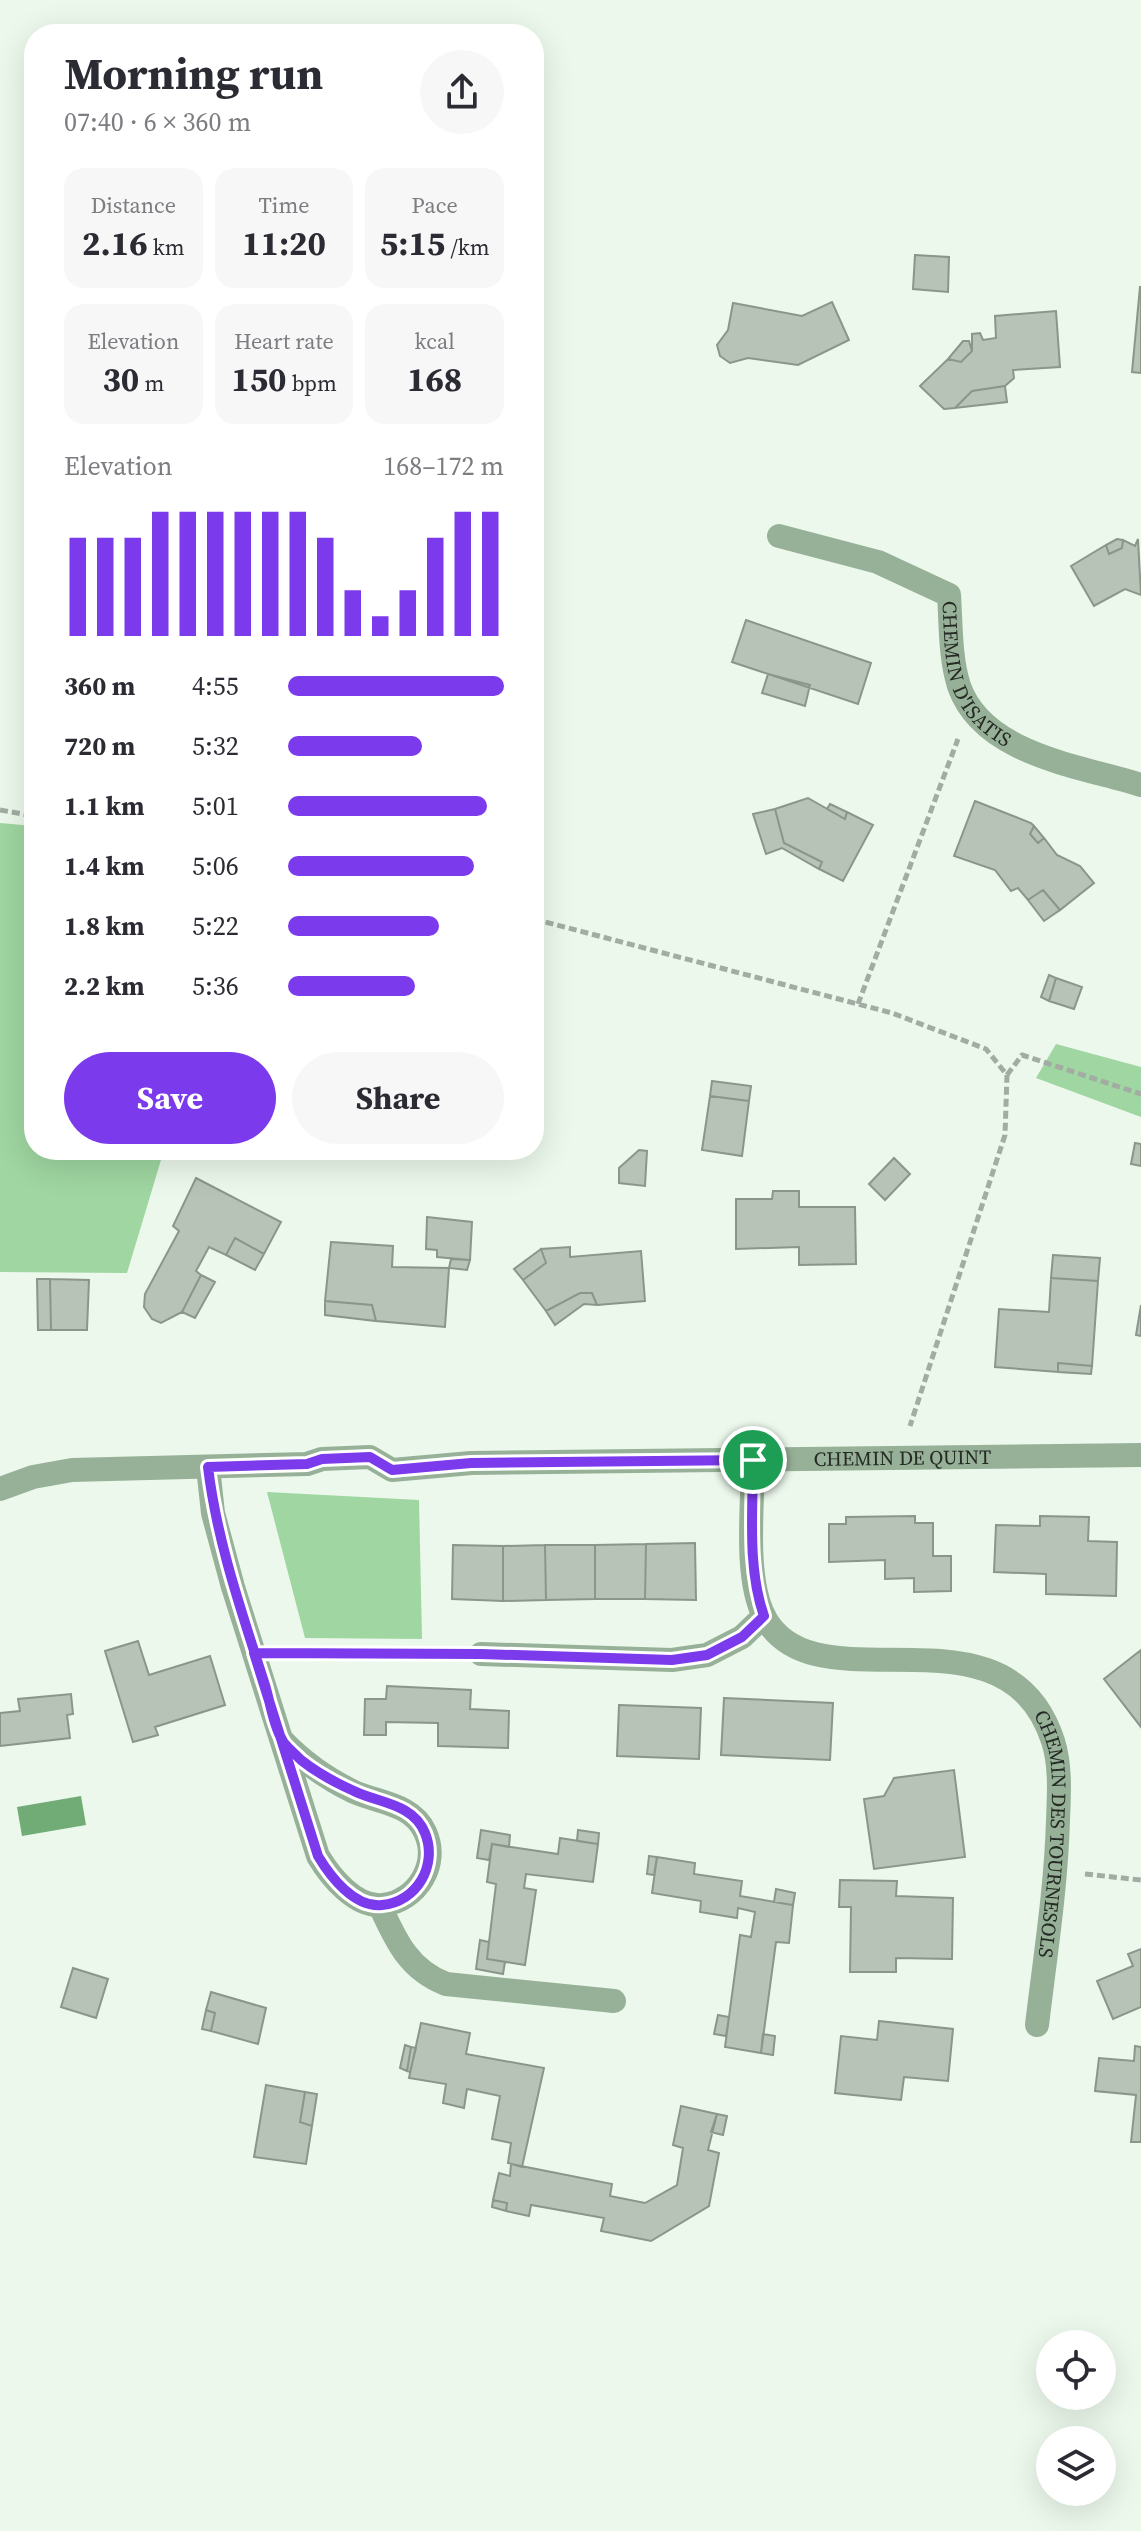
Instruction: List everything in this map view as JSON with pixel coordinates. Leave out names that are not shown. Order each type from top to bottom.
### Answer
[{"type":"street","name":"CHEMIN D'ISATIS","points":[[779,536],[878,562],[949,595],[959,686],[970,708],[994,732],[1022,749],[1141,785]]},
{"type":"street","name":"CHEMIN DE QUINT","points":[[0,1489],[33,1477],[72,1470],[307,1464],[322,1459],[370,1457],[392,1470],[471,1463],[1141,1455]]},
{"type":"street","name":"CHEMIN DES TOURNESOLS","points":[[753,1460],[756,1593],[764,1616],[779,1637],[802,1652],[955,1661],[989,1670],[1016,1687],[1039,1712],[1053,1742],[1060,1781],[1056,1870],[1037,2025]]},
{"type":"street","points":[[208,1467],[213,1513],[318,1856],[331,1879],[356,1897],[380,1906],[408,1897],[422,1880],[430,1858],[425,1832],[414,1817],[391,1802],[356,1792],[325,1775],[302,1761],[283,1741]]},
{"type":"street","points":[[481,1654],[672,1660],[707,1655],[742,1637],[764,1616]]},
{"type":"street","points":[[380,1906],[407,1957],[425,1976],[446,1984],[614,2001]]},
{"type":"path","points":[[858,1004],[970,708]]},
{"type":"path","points":[[0,810],[24,814]]},
{"type":"path","points":[[544,922],[858,1004],[986,1049],[1007,1075]]},
{"type":"path","points":[[899,1457],[1005,1135],[1007,1075],[1022,1055],[1141,1094]]},
{"type":"path","points":[[254,1653],[481,1654]]},
{"type":"path","points":[[1056,1870],[1141,1880]]},
{"type":"shaded area","points":[[0,823],[24,825],[24,1160],[161,1160],[127,1273],[0,1272]]},
{"type":"shaded area","points":[[1056,1044],[1141,1067],[1141,1117],[1036,1078]]},
{"type":"shaded area","points":[[267,1492],[419,1500],[422,1639],[305,1638]]},
{"type":"shaded area","points":[[81,1796],[86,1825],[22,1836],[17,1807]]},
{"type":"building","points":[[915,255],[949,257],[948,292],[913,289]]},
{"type":"building","points":[[1141,287],[1141,373],[1132,372]]},
{"type":"building","points":[[832,302],[849,340],[798,365],[748,358],[730,363],[720,356],[717,345],[728,330],[733,303],[802,316]]},
{"type":"building","points":[[1056,311],[1060,367],[1013,370],[1014,378],[1005,386],[972,391],[955,408],[944,409],[920,386],[948,359],[961,362],[972,351],[972,334],[980,333],[983,340],[996,338],[995,316]]},
{"type":"building","points":[[963,341],[969,341],[972,351],[961,362],[948,359]]},
{"type":"building","points":[[1005,386],[1007,402],[955,408],[972,391]]},
{"type":"building","points":[[1117,539],[1123,540],[1122,548],[1109,554],[1106,545]]},
{"type":"building","points":[[1138,539],[1141,595],[1125,589],[1094,606],[1071,566],[1106,545],[1109,554],[1122,548],[1123,540],[1135,546]]},
{"type":"building","points":[[746,620],[871,663],[858,704],[732,662]]},
{"type":"building","points":[[768,674],[810,685],[805,706],[762,693]]},
{"type":"building","points":[[808,798],[845,819],[847,812],[873,825],[843,881],[819,869],[822,862],[784,843],[775,809]]},
{"type":"building","points":[[975,801],[1031,823],[1034,826],[1030,834],[1038,843],[1044,838],[1057,855],[1080,866],[1094,883],[1060,910],[1043,890],[1028,900],[1018,888],[1011,891],[995,870],[954,856]]},
{"type":"building","points":[[830,804],[847,812],[845,819],[827,809]]},
{"type":"building","points":[[775,809],[784,843],[822,862],[819,869],[782,848],[766,854],[753,814]]},
{"type":"building","points":[[1034,826],[1044,838],[1038,843],[1030,834]]},
{"type":"building","points":[[1043,890],[1060,910],[1044,921],[1028,900]]},
{"type":"building","points":[[1049,975],[1056,978],[1049,1001],[1041,997]]},
{"type":"building","points":[[1056,978],[1082,987],[1074,1009],[1049,1001]]},
{"type":"building","points":[[712,1081],[751,1086],[749,1101],[710,1096]]},
{"type":"building","points":[[710,1096],[749,1101],[742,1156],[702,1150]]},
{"type":"building","points":[[1135,1143],[1141,1144],[1141,1166],[1131,1164]]},
{"type":"building","points":[[639,1150],[647,1151],[645,1186],[619,1183],[619,1168]]},
{"type":"building","points":[[894,1158],[910,1174],[885,1200],[869,1184]]},
{"type":"building","points":[[196,1178],[281,1222],[264,1254],[235,1238],[226,1255],[209,1247],[196,1271],[201,1275],[182,1312],[161,1323],[152,1319],[144,1307],[145,1294],[179,1231],[173,1226]]},
{"type":"building","points":[[773,1191],[799,1191],[799,1207],[855,1207],[856,1264],[799,1265],[799,1247],[736,1249],[736,1199],[772,1199]]},
{"type":"building","points":[[427,1217],[472,1222],[470,1260],[437,1257],[437,1250],[426,1249]]},
{"type":"building","points":[[235,1238],[264,1254],[255,1270],[226,1255]]},
{"type":"building","points":[[331,1242],[393,1246],[392,1267],[449,1268],[445,1327],[376,1321],[372,1305],[325,1301]]},
{"type":"building","points":[[570,1247],[570,1257],[641,1251],[645,1301],[597,1305],[592,1293],[580,1293],[546,1311],[523,1280],[546,1263],[541,1249]]},
{"type":"building","points":[[541,1249],[546,1263],[523,1280],[514,1269]]},
{"type":"building","points":[[1053,1255],[1100,1258],[1098,1281],[1051,1278]]},
{"type":"building","points":[[451,1259],[470,1260],[467,1270],[449,1268]]},
{"type":"building","points":[[201,1275],[215,1282],[195,1318],[182,1312]]},
{"type":"building","points":[[1051,1278],[1098,1281],[1092,1366],[1058,1363],[1058,1372],[995,1367],[999,1309],[1049,1312]]},
{"type":"building","points":[[37,1279],[50,1279],[51,1330],[38,1330]]},
{"type":"building","points":[[50,1279],[89,1280],[87,1330],[51,1330]]},
{"type":"building","points":[[580,1293],[592,1293],[597,1305],[584,1304],[555,1325],[546,1311]]},
{"type":"building","points":[[325,1301],[372,1305],[376,1321],[325,1315]]},
{"type":"building","points":[[1141,1305],[1141,1336],[1136,1335]]},
{"type":"building","points":[[1058,1363],[1092,1366],[1091,1374],[1058,1372]]},
{"type":"building","points":[[915,1516],[915,1523],[933,1523],[933,1556],[951,1556],[951,1591],[914,1592],[914,1578],[885,1579],[885,1560],[829,1562],[829,1524],[846,1524],[846,1517]]},
{"type":"building","points":[[1040,1516],[1089,1517],[1088,1541],[1117,1542],[1116,1596],[1046,1594],[1046,1574],[994,1572],[996,1525],[1040,1526]]},
{"type":"building","points":[[695,1543],[696,1600],[645,1599],[646,1544]]},
{"type":"building","points":[[646,1544],[645,1599],[595,1599],[595,1545]]},
{"type":"building","points":[[453,1545],[503,1546],[503,1601],[452,1599]]},
{"type":"building","points":[[545,1545],[595,1545],[595,1599],[546,1600]]},
{"type":"building","points":[[545,1545],[546,1600],[503,1601],[503,1546]]},
{"type":"building","points":[[138,1641],[149,1675],[210,1656],[225,1705],[155,1727],[158,1735],[133,1742],[105,1651]]},
{"type":"building","points":[[1141,1650],[1141,1727],[1104,1679]]},
{"type":"building","points":[[387,1686],[471,1690],[470,1709],[509,1711],[508,1748],[438,1746],[438,1723],[386,1722],[386,1735],[364,1735],[365,1699],[386,1699]]},
{"type":"building","points":[[71,1694],[73,1714],[67,1715],[70,1738],[0,1746],[0,1713],[20,1711],[18,1699]]},
{"type":"building","points":[[724,1698],[833,1703],[830,1760],[721,1755]]},
{"type":"building","points":[[619,1705],[701,1708],[699,1759],[617,1756]]},
{"type":"building","points":[[954,1770],[965,1857],[874,1869],[864,1799],[884,1796],[894,1778]]},
{"type":"building","points":[[481,1830],[510,1835],[509,1847],[492,1844],[489,1860],[477,1858]]},
{"type":"building","points":[[578,1830],[599,1833],[598,1844],[577,1841]]},
{"type":"building","points":[[560,1838],[598,1844],[593,1882],[526,1874],[524,1888],[536,1890],[525,1965],[487,1959],[496,1884],[487,1882],[492,1844],[558,1854]]},
{"type":"building","points":[[649,1856],[657,1857],[654,1875],[647,1874]]},
{"type":"building","points":[[657,1857],[695,1863],[694,1874],[742,1881],[740,1896],[793,1905],[789,1943],[776,1942],[761,2053],[725,2047],[740,1935],[751,1937],[755,1912],[738,1908],[737,1918],[700,1912],[701,1901],[652,1893]]},
{"type":"building","points":[[840,1880],[897,1881],[896,1896],[953,1898],[952,1959],[896,1958],[896,1972],[850,1972],[851,1907],[839,1907]]},
{"type":"building","points":[[776,1889],[795,1893],[793,1905],[774,1902]]},
{"type":"building","points":[[480,1940],[489,1942],[487,1959],[505,1962],[503,1974],[476,1969]]},
{"type":"building","points":[[1141,1949],[1141,2007],[1113,2019],[1097,1981],[1133,1966],[1128,1954]]},
{"type":"building","points":[[73,1968],[108,1979],[96,2018],[61,2007]]},
{"type":"building","points":[[211,1992],[266,2008],[258,2044],[211,2031],[215,2013],[206,2010]]},
{"type":"building","points":[[206,2010],[215,2013],[211,2031],[202,2029]]},
{"type":"building","points":[[718,2015],[729,2017],[726,2036],[714,2034]]},
{"type":"building","points":[[879,2021],[953,2029],[948,2081],[904,2077],[901,2100],[835,2093],[841,2036],[877,2040]]},
{"type":"building","points":[[421,2023],[470,2033],[466,2054],[544,2068],[522,2167],[508,2163],[511,2143],[492,2139],[500,2096],[467,2089],[464,2108],[443,2103],[446,2084],[409,2078]]},
{"type":"building","points":[[763,2034],[775,2036],[773,2055],[761,2053]]},
{"type":"building","points":[[405,2045],[411,2047],[407,2071],[400,2068]]},
{"type":"building","points":[[1135,2046],[1141,2047],[1141,2142],[1131,2142],[1136,2095],[1095,2091],[1099,2058],[1134,2061]]},
{"type":"building","points":[[411,2047],[416,2048],[410,2072],[407,2071]]},
{"type":"building","points":[[266,2085],[305,2092],[300,2122],[312,2126],[306,2164],[254,2157]]},
{"type":"building","points":[[305,2092],[317,2094],[312,2126],[300,2122]]},
{"type":"building","points":[[681,2106],[717,2114],[708,2150],[719,2153],[709,2206],[651,2241],[601,2231],[604,2218],[531,2205],[529,2216],[506,2211],[507,2203],[493,2200],[499,2173],[510,2176],[511,2164],[612,2184],[610,2196],[645,2203],[677,2185],[683,2148],[673,2145]]},
{"type":"building","points":[[717,2114],[727,2116],[723,2135],[711,2132]]},
{"type":"building","points":[[493,2200],[507,2203],[506,2211],[492,2207]]},
{"type":"route","points":[[753,1460],[471,1463],[392,1470],[370,1457],[322,1459],[307,1464],[208,1467],[213,1513],[233,1587],[283,1741],[302,1761],[325,1775],[356,1792],[391,1802],[414,1817],[425,1832],[430,1858],[422,1880],[408,1897],[380,1906],[356,1897],[331,1879],[318,1856],[254,1653],[481,1654],[672,1660],[707,1655],[742,1637],[764,1616],[756,1593],[753,1560],[753,1460]]}]
